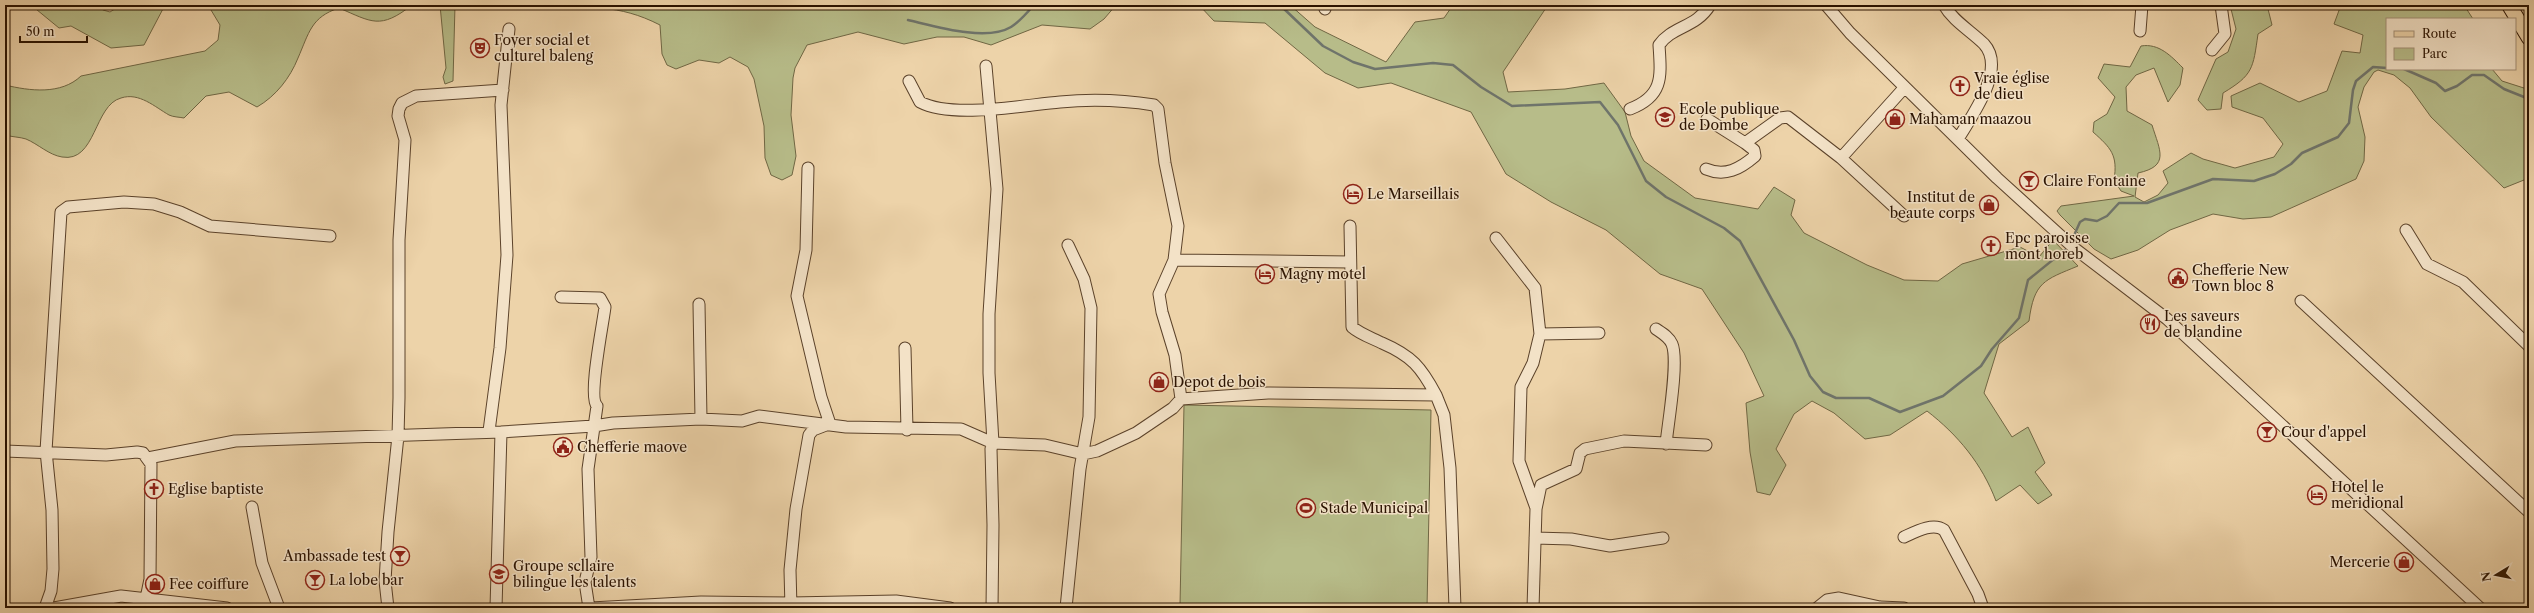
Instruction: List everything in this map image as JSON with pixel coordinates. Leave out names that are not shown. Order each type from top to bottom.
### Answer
[{"type":"main road","points":[[2509,5],[2529,38]]},
{"type":"street","points":[[1630,109],[1643,104],[1659,84],[1662,72],[1659,45],[1665,36],[1693,24],[1710,5]]},
{"type":"street","points":[[1826,5],[1850,33],[1958,139],[2074,248],[2167,319],[2480,608]]},
{"type":"street","points":[[1944,5],[1958,22],[1984,44],[1988,50],[1991,61],[1991,72],[1986,90],[1958,139]]},
{"type":"street","points":[[2140,32],[2142,5]]},
{"type":"street","points":[[2212,50],[2225,34],[2222,5]]},
{"type":"street","points":[[489,431],[500,348],[507,255],[501,106],[508,29]]},
{"type":"street","points":[[986,66],[997,189],[989,314],[989,373],[993,443],[991,449],[993,525],[992,608]]},
{"type":"street","points":[[909,80],[917,99],[925,105],[953,109],[990,109],[1060,102],[1119,100],[1154,105],[1160,114],[1165,162],[1178,226],[1174,260],[1160,294],[1162,312],[1174,351],[1181,399]]},
{"type":"street","points":[[1840,158],[1905,87]]},
{"type":"street","points":[[388,608],[385,581],[388,532],[398,436],[399,240],[405,140],[398,116],[399,109],[402,103],[416,96],[503,90]]},
{"type":"street","points":[[1745,142],[1784,116],[1788,117],[1840,158],[1904,216]]},
{"type":"street","points":[[1706,119],[1745,142],[1754,150],[1755,156],[1741,168],[1716,173],[1706,169]]},
{"type":"street","points":[[808,168],[806,250],[797,296],[829,424]]},
{"type":"street","points":[[45,608],[51,591],[53,569],[52,510],[46,451],[61,212],[68,207],[124,202],[154,204],[180,212],[210,226],[330,236]]},
{"type":"street","points":[[1350,226],[1352,327],[1400,351],[1414,361],[1422,369],[1436,395],[1444,415],[1450,468],[1455,608]]},
{"type":"street","points":[[2406,230],[2427,264],[2463,282],[2529,346]]},
{"type":"street","points":[[1496,238],[1534,288],[1540,334],[1533,363],[1521,386],[1519,450],[1521,471],[1536,509]]},
{"type":"street","points":[[1066,608],[1089,417],[1091,308],[1084,279],[1068,245]]},
{"type":"street","points":[[1174,260],[1350,262]]},
{"type":"street","points":[[561,298],[600,298],[605,307],[594,378],[593,401],[596,406],[588,470],[591,557],[585,582],[590,608],[696,605],[791,606],[896,601],[950,608]]},
{"type":"street","points":[[2301,301],[2529,512]]},
{"type":"street","points":[[699,304],[700,419]]},
{"type":"street","points":[[1656,329],[1669,338],[1673,349],[1672,396],[1666,444]]},
{"type":"street","points":[[1540,334],[1599,333]]},
{"type":"street","points":[[905,348],[907,430]]},
{"type":"street","points":[[148,458],[235,441],[398,436],[489,431],[501,432],[594,426],[613,423],[700,419],[742,421],[759,416],[829,424],[907,430],[961,429],[993,443],[1045,445],[1084,454],[1097,452],[1136,433],[1173,408],[1181,399],[1268,393],[1436,395]]},
{"type":"street","points":[[791,606],[790,570],[796,509],[809,435],[813,430],[829,424]]},
{"type":"street","points":[[496,608],[501,432]]},
{"type":"street","points":[[1533,608],[1536,509],[1541,485],[1576,469],[1580,453],[1585,449],[1624,441],[1706,445]]},
{"type":"street","points":[[5,452],[46,451],[106,455],[137,452],[143,453],[148,458],[151,464],[151,572],[149,589],[144,603]]},
{"type":"street","points":[[252,507],[262,563],[279,608]]},
{"type":"street","points":[[1904,537],[1927,528],[1939,527],[1944,530],[1978,594],[1983,608]]},
{"type":"street","points":[[1535,538],[1571,539],[1610,546],[1663,538]]},
{"type":"street","points":[[54,608],[121,596],[144,603],[227,608]]},
{"type":"street","points":[[1817,608],[1827,600],[1839,598],[1880,607],[1904,608]]},
{"type":"green space","points":[[31,5],[97,5],[103,10],[110,12],[121,5],[165,5],[144,45],[111,48],[71,26],[59,28]]},
{"type":"green space","points":[[208,5],[412,5],[401,13],[384,21],[368,20],[339,8],[322,16],[308,34],[291,73],[282,86],[270,98],[257,107],[229,92],[206,96],[184,118],[169,115],[146,101],[134,97],[121,98],[112,103],[105,111],[88,143],[82,151],[73,156],[57,156],[26,139],[5,135],[5,85],[35,90],[55,89],[73,82],[81,76],[205,51],[218,40],[220,25]]},
{"type":"green space","points":[[440,5],[455,5],[453,81],[445,84],[443,77],[446,68]]},
{"type":"green space","points":[[545,5],[1116,5],[1104,19],[1090,29],[1042,25],[991,45],[964,37],[937,37],[904,44],[858,32],[807,45],[795,68],[793,78],[791,115],[796,156],[792,175],[782,180],[771,175],[765,158],[764,126],[754,79],[748,67],[730,57],[719,63],[699,60],[676,69],[667,65],[662,54],[660,25],[645,18],[617,10]]},
{"type":"green space","points":[[1199,5],[1290,5],[1315,27],[1386,62],[1415,22],[1444,18],[1453,5],[1548,5],[1503,72],[1508,92],[1565,89],[1604,83],[1625,112],[1631,136],[1644,161],[1695,198],[1758,209],[1774,187],[1795,200],[1791,215],[1804,233],[1867,265],[1904,280],[1938,281],[1962,264],[2020,247],[2039,257],[2053,240],[2078,266],[2049,279],[2038,290],[2031,308],[2029,321],[1999,344],[1984,393],[2012,437],[2028,427],[2045,463],[2035,472],[2052,495],[2038,504],[2020,485],[1996,501],[1984,475],[1968,451],[1949,430],[1927,411],[1890,435],[1865,439],[1834,413],[1812,401],[1794,414],[1776,449],[1786,465],[1770,495],[1757,492],[1750,452],[1746,403],[1764,396],[1744,353],[1702,289],[1660,274],[1606,230],[1551,202],[1506,174],[1471,112],[1391,83],[1358,88],[1325,73],[1265,23],[1214,21]]},
{"type":"green space","points":[[2230,5],[2267,5],[2272,25],[2258,34],[2255,55],[2250,70],[2246,76],[2223,93],[2221,109],[2207,110],[2198,100],[2216,59],[2228,52],[2236,29]]},
{"type":"green space","points":[[2341,5],[2464,5],[2472,18],[2386,18],[2386,70],[2493,70],[2502,81],[2527,89],[2529,178],[2504,188],[2431,117],[2410,88],[2394,75],[2378,70],[2374,72],[2364,87],[2358,107],[2365,137],[2364,161],[2356,179],[2271,217],[2243,219],[2213,214],[2170,230],[2138,250],[2111,259],[2094,249],[2057,211],[2061,206],[2134,196],[2121,191],[2114,180],[2115,164],[2112,153],[2093,132],[2094,122],[2107,114],[2115,97],[2098,78],[2104,64],[2130,67],[2141,46],[2153,46],[2164,51],[2183,68],[2180,85],[2168,102],[2154,68],[2136,75],[2126,87],[2127,111],[2152,125],[2160,150],[2159,162],[2148,170],[2138,173],[2135,197],[2144,202],[2158,195],[2168,183],[2163,171],[2191,153],[2203,159],[2235,168],[2274,157],[2283,144],[2263,118],[2232,107],[2231,96],[2260,83],[2299,102],[2327,91],[2342,51],[2360,53],[2363,35],[2334,24]]},
{"type":"green space","name":"Stade Municipal","points":[[1184,405],[1431,410],[1427,608],[1180,605]]},
{"type":"waterway","points":[[908,20],[945,29],[974,33],[988,33],[1011,27],[1033,6],[1056,8],[1063,5]]},
{"type":"waterway","points":[[1231,5],[1256,5]]},
{"type":"waterway","points":[[1276,5],[1281,6],[1323,46],[1353,62],[1375,69],[1433,63],[1453,65],[1481,87],[1512,106],[1600,102],[1618,125],[1646,181],[1666,197],[1724,228],[1740,241],[1794,340],[1810,376],[1823,392],[1836,398],[1869,398],[1900,412],[1943,396],[1981,366],[1992,349],[2019,318],[2028,280],[2065,250]]},
{"type":"waterway","points":[[2072,240],[2080,222],[2085,219],[2097,221],[2107,216],[2119,203],[2147,203],[2213,179],[2254,181],[2275,174],[2291,164],[2302,153],[2338,137],[2349,123],[2353,90],[2356,81],[2373,67],[2386,68]]},
{"type":"waterway","points":[[2406,70],[2436,83],[2445,91],[2457,86],[2472,75],[2484,75],[2504,89],[2529,99]]},
{"type":"place","name":"Foyer social et culturel baleng","points":[[480,48]]},
{"type":"place","name":"Vraie église de dieu","points":[[1960,86]]},
{"type":"place","name":"Ecole publique de Dombe","points":[[1665,117]]},
{"type":"place","name":"Mahaman maazou","points":[[1895,119]]},
{"type":"place","name":"Claire Fontaine","points":[[2029,181]]},
{"type":"place","name":"Le Marseillais","points":[[1353,194]]},
{"type":"place","name":"Institut de beaute corps","points":[[1989,205]]},
{"type":"place","name":"Epc paroisse mont horeb","points":[[1991,246]]},
{"type":"place","name":"Magny motel","points":[[1265,274]]},
{"type":"place","name":"Chefferie New Town bloc 8","points":[[2178,278]]},
{"type":"place","name":"Les saveurs de blandine","points":[[2150,324]]},
{"type":"place","name":"Depot de bois","points":[[1159,382]]},
{"type":"place","name":"Cour d'appel","points":[[2267,432]]},
{"type":"place","name":"Chefferie maove","points":[[563,447]]},
{"type":"place","name":"Eglise baptiste","points":[[154,489]]},
{"type":"place","name":"Hotel le meridional","points":[[2317,495]]},
{"type":"place","name":"Stade Municipal","points":[[1306,508]]},
{"type":"place","name":"Ambassade test","points":[[400,556]]},
{"type":"place","name":"Mercerie","points":[[2404,562]]},
{"type":"place","name":"Groupe scllaire bilingue les talents","points":[[499,574]]},
{"type":"place","name":"La lobe bar","points":[[315,580]]},
{"type":"place","name":"Fee coiffure","points":[[155,584]]}]
